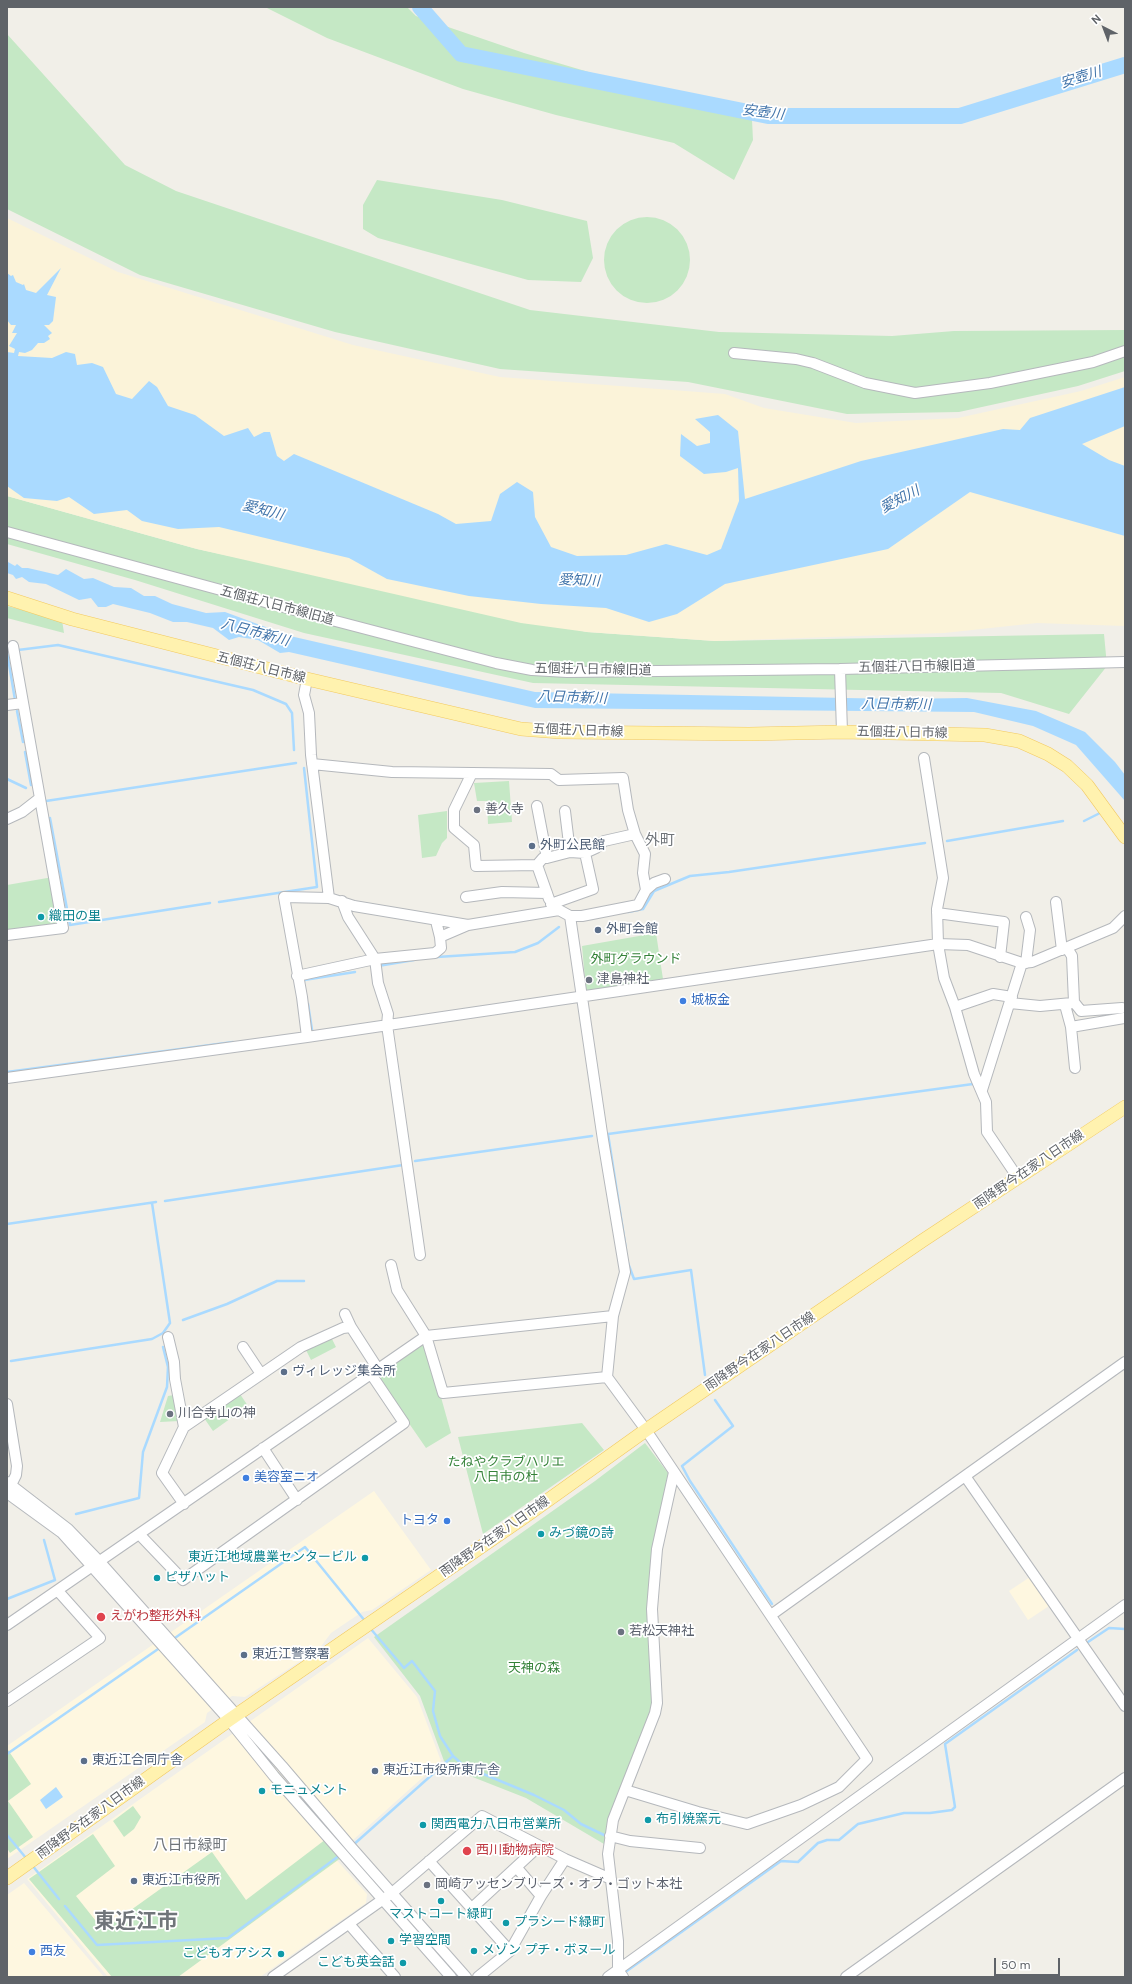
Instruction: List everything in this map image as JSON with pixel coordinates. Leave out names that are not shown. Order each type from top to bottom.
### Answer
[{"type":"main road","name":"五個荘八日市線","points":[[7,598],[72,619],[307,679],[521,729],[560,732],[733,734],[842,728],[985,735],[1019,741],[1048,754],[1067,766],[1086,785],[1125,838]]},
{"type":"main road","name":"雨降野今在家八日市線","points":[[7,1878],[233,1718],[523,1518],[646,1430],[1125,1107]]},
{"type":"street","points":[[734,353],[796,359],[813,363],[865,383],[915,393],[990,383],[1093,362],[1125,351]]},
{"type":"street","name":"五個荘八日市線旧道","points":[[7,532],[324,618],[496,663],[532,670],[567,672],[840,674],[1125,662]]},
{"type":"street","points":[[7,935],[63,928],[13,646]]},
{"type":"street","points":[[840,674],[842,728]]},
{"type":"street","points":[[307,679],[304,695],[309,713],[312,764],[329,898]]},
{"type":"street","points":[[7,705],[23,703]]},
{"type":"street","points":[[924,758],[943,878],[937,912],[938,944],[944,978],[955,1007],[974,1074],[986,1102],[987,1132],[1018,1178]]},
{"type":"street","points":[[312,764],[392,772],[551,774],[559,780],[623,778],[628,810],[635,834],[645,854],[644,873],[646,890]]},
{"type":"street","points":[[472,774],[454,810],[454,828],[474,845],[476,866],[537,865],[543,858],[570,852],[585,853],[596,848],[604,840],[635,834]]},
{"type":"street","points":[[7,819],[22,812],[40,798]]},
{"type":"street","points":[[537,806],[547,858]]},
{"type":"street","points":[[565,811],[570,852]]},
{"type":"street","points":[[440,937],[468,925],[555,907],[593,889],[585,853]]},
{"type":"street","points":[[537,865],[547,893],[555,907],[570,916],[593,915],[638,905],[646,890],[654,883],[665,879]]},
{"type":"street","points":[[466,896],[502,892],[547,893]]},
{"type":"street","points":[[307,1037],[302,997],[297,976],[284,897],[329,898],[354,906],[436,921],[468,925]]},
{"type":"street","points":[[342,901],[348,917],[375,959],[378,983],[388,1014],[387,1025],[420,1255]]},
{"type":"street","points":[[1056,902],[1065,949],[1072,956],[1070,1003],[1075,1068]]},
{"type":"street","points":[[937,912],[1004,922],[1000,957]]},
{"type":"street","points":[[570,916],[603,1140],[625,1272],[613,1316],[607,1377],[646,1430],[772,1615],[867,1759],[839,1787],[801,1805],[747,1824],[698,1812],[625,1790]]},
{"type":"street","points":[[7,1078],[307,1037],[938,944],[968,945],[1000,957],[1024,963],[1065,949],[1113,928],[1125,916]]},
{"type":"street","points":[[982,1090],[1024,963],[1030,930],[1026,917]]},
{"type":"street","points":[[297,976],[375,959],[435,953],[441,948],[436,921]]},
{"type":"street","points":[[955,1007],[993,994],[1011,1000],[1040,1006],[1070,1003],[1081,1011],[1123,1013]]},
{"type":"street","points":[[1072,1027],[1123,1013]]},
{"type":"street","points":[[391,1265],[397,1290],[426,1336],[443,1393],[607,1377]]},
{"type":"street","points":[[139,1534],[183,1580],[404,1423],[345,1314]]},
{"type":"street","points":[[7,1626],[426,1336],[613,1316]]},
{"type":"street","points":[[184,1504],[162,1473],[184,1427],[301,1347],[343,1328],[351,1326]]},
{"type":"street","points":[[168,1337],[174,1362],[175,1379],[184,1427]]},
{"type":"street","points":[[243,1347],[261,1374]]},
{"type":"street","points":[[772,1615],[1125,1362]]},
{"type":"street","points":[[7,1404],[16,1466],[16,1475],[8,1486],[68,1528],[96,1564],[466,1977]]},
{"type":"street","points":[[263,1448],[297,1500]]},
{"type":"street","points":[[620,1974],[618,1941],[608,1854],[613,1820],[655,1713],[657,1703],[652,1609],[657,1549],[674,1472]]},
{"type":"street","points":[[965,1476],[1125,1706]]},
{"type":"street","points":[[7,1701],[100,1638],[58,1591]]},
{"type":"street","points":[[608,1977],[620,1974],[1125,1605]]},
{"type":"street","points":[[233,1718],[274,1776],[451,1977]]},
{"type":"street","points":[[846,1977],[1125,1778]]},
{"type":"street","points":[[273,1977],[383,1900],[482,1816],[565,1859],[611,1879]]},
{"type":"street","points":[[610,1836],[630,1841],[700,1848]]},
{"type":"street","points":[[472,1908],[517,1868],[539,1846]]},
{"type":"street","points":[[478,1977],[510,1951],[540,1896],[565,1859]]},
{"type":"street","points":[[429,1861],[510,1951]]},
{"type":"street","points":[[517,1868],[540,1896]]},
{"type":"street","points":[[349,1924],[393,1976]]},
{"type":"shaded area","points":[[374,1491],[431,1570],[372,1610],[362,1612],[331,1633],[319,1649],[245,1697],[232,1696],[207,1713],[205,1722],[7,1859],[7,1746]]},
{"type":"shaded area","points":[[1030,1577],[1049,1606],[1028,1620],[1009,1591]]},
{"type":"shaded area","points":[[368,1638],[417,1697],[441,1761],[334,1857],[367,1894],[366,1903],[260,1977],[108,1977],[27,1879]]},
{"type":"shaded area","points":[[24,1883],[104,1977],[7,1977],[7,1895]]},
{"type":"green space","points":[[265,7],[407,7],[416,16],[524,53],[752,120],[753,140],[734,180],[674,143],[556,115],[463,89],[327,38]]},
{"type":"green space","points":[[7,34],[125,165],[176,191],[530,310],[719,332],[892,336],[954,331],[1125,330],[1125,371],[1078,386],[959,412],[847,414],[688,382],[500,369],[335,332],[140,275],[7,209]]},
{"type":"green space","points":[[377,180],[502,200],[587,221],[593,258],[581,282],[528,280],[378,238],[363,229],[363,205]]},
{"type":"green space","points":[[647,217],[655,218],[671,224],[683,236],[689,252],[689,268],[683,284],[671,296],[655,302],[647,303],[639,302],[623,296],[611,284],[605,268],[604,260],[605,252],[611,236],[623,224],[639,218]]},
{"type":"green space","points":[[7,496],[197,549],[587,632],[715,641],[1104,634],[1107,666],[1069,714],[1001,693],[533,683],[304,633],[135,580],[7,544]]},
{"type":"green space","points":[[7,606],[62,620],[64,633],[7,618]]},
{"type":"green space","points":[[509,781],[512,822],[488,824],[487,801],[477,801],[474,783]]},
{"type":"green space","points":[[447,811],[447,838],[442,843],[436,856],[422,858],[418,815]]},
{"type":"green space","points":[[53,877],[63,928],[7,935],[7,885]]},
{"type":"green space","name":"外町グラウンド","points":[[656,933],[663,979],[586,991],[582,946]]},
{"type":"green space","points":[[331,1337],[336,1347],[311,1360],[306,1350]]},
{"type":"green space","points":[[425,1340],[451,1433],[426,1448],[375,1374]]},
{"type":"green space","points":[[240,1394],[248,1406],[213,1431],[204,1418]]},
{"type":"green space","points":[[174,1395],[179,1421],[160,1422],[168,1396]]},
{"type":"green space","name":"たねやクラブハリエ 八日市の杜","points":[[582,1423],[604,1450],[483,1534],[458,1437]]},
{"type":"green space","name":"天神の森","points":[[645,1443],[668,1473],[653,1550],[651,1712],[616,1801],[604,1844],[526,1798],[465,1774],[444,1761],[420,1696],[374,1637],[595,1481]]},
{"type":"green space","points":[[8,1750],[31,1784],[8,1801],[33,1837],[10,1853],[7,1848]]},
{"type":"green space","points":[[133,1806],[141,1817],[134,1829],[124,1837],[113,1821]]},
{"type":"green space","points":[[334,1833],[349,1852],[178,1977],[112,1977],[29,1879],[93,1834],[115,1866],[76,1896],[103,1930],[212,1852],[246,1900]]},
{"type":"sand","points":[[7,218],[118,272],[353,345],[500,377],[725,394],[764,408],[856,423],[958,418],[1081,391],[1125,377],[1125,626],[1037,623],[944,633],[715,641],[587,632],[521,623],[197,549],[7,496]]},
{"type":"water","name":"愛知川","points":[[61,268],[47,295],[56,297],[53,321],[49,325],[44,325],[52,333],[48,336],[50,339],[44,343],[38,343],[32,350],[25,353],[19,352],[18,356],[52,358],[66,352],[75,354],[77,365],[92,363],[103,367],[116,394],[132,399],[149,381],[157,387],[168,406],[195,415],[224,436],[248,428],[254,437],[264,432],[270,432],[277,456],[284,461],[294,454],[438,514],[456,524],[491,521],[500,494],[517,482],[533,492],[535,517],[551,547],[577,556],[626,555],[666,544],[707,555],[721,549],[739,501],[738,468],[726,472],[704,474],[680,456],[681,434],[697,446],[710,443],[710,432],[695,419],[718,415],[738,431],[745,499],[861,461],[1003,429],[1020,430],[1030,418],[1125,387],[1125,426],[1082,444],[1109,460],[1125,466],[1125,536],[970,492],[888,549],[725,584],[677,614],[649,622],[606,608],[541,604],[469,596],[387,579],[349,558],[219,527],[178,529],[142,521],[127,510],[94,514],[69,497],[57,501],[24,498],[7,486],[7,352],[14,353],[15,349],[9,346],[17,333],[12,333],[16,325],[11,325],[7,320],[7,273],[11,276],[13,275],[16,282],[23,285],[24,284],[26,290],[36,293]]},
{"type":"water","name":"八日市新川","points":[[8,562],[15,566],[17,564],[22,568],[58,575],[66,569],[84,579],[93,578],[114,587],[131,588],[144,596],[155,596],[172,604],[206,613],[225,612],[290,636],[535,692],[898,699],[967,698],[1036,711],[1085,732],[1115,762],[1125,775],[1125,801],[1076,745],[1033,726],[974,712],[535,708],[289,652],[280,653],[258,640],[239,637],[229,640],[213,628],[187,622],[173,622],[150,613],[113,604],[106,607],[98,607],[91,598],[79,600],[46,584],[29,582],[22,577],[16,579],[13,575],[7,573]]},
{"type":"water","points":[[56,1787],[63,1797],[46,1809],[40,1800]]},
{"type":"waterway","name":"安壺川","points":[[420,7],[461,54],[768,116],[960,116],[1125,65]]},
{"type":"waterway","points":[[18,650],[58,645],[253,690],[286,704],[292,713],[294,750]]},
{"type":"waterway","points":[[7,652],[15,700]]},
{"type":"waterway","points":[[17,711],[23,742]]},
{"type":"waterway","points":[[25,752],[31,785]]},
{"type":"waterway","points":[[46,801],[296,763]]},
{"type":"waterway","points":[[219,902],[317,887],[304,768]]},
{"type":"waterway","points":[[7,779],[26,788]]},
{"type":"waterway","points":[[1084,821],[1100,813]]},
{"type":"waterway","points":[[50,818],[70,925],[210,903]]},
{"type":"waterway","points":[[947,841],[1063,821]]},
{"type":"waterway","points":[[628,912],[643,909],[654,891],[690,876],[729,872],[925,843]]},
{"type":"waterway","points":[[437,957],[515,952],[538,943],[559,927]]},
{"type":"waterway","points":[[378,966],[414,960]]},
{"type":"waterway","points":[[304,982],[304,980],[355,972]]},
{"type":"waterway","points":[[308,1004],[312,1030]]},
{"type":"waterway","points":[[7,1072],[233,1042]]},
{"type":"waterway","points":[[626,1250],[608,1134],[973,1084]]},
{"type":"waterway","points":[[415,1161],[592,1136]]},
{"type":"waterway","points":[[165,1201],[403,1165]]},
{"type":"waterway","points":[[7,1224],[156,1202]]},
{"type":"waterway","points":[[11,1361],[152,1339],[163,1333],[170,1323],[152,1203]]},
{"type":"waterway","points":[[628,1263],[634,1279],[691,1270],[705,1375]]},
{"type":"waterway","points":[[183,1320],[227,1304],[277,1281],[304,1281]]},
{"type":"waterway","points":[[76,1514],[139,1498],[143,1452],[167,1387],[168,1367],[163,1347]]},
{"type":"waterway","points":[[715,1400],[733,1426],[682,1466],[690,1481],[772,1604]]},
{"type":"waterway","points":[[7,1599],[55,1580],[44,1540]]},
{"type":"waterway","points":[[172,1640],[305,1547],[365,1621]]},
{"type":"waterway","points":[[370,1628],[404,1668],[412,1661],[435,1691],[433,1711],[440,1736],[453,1756],[464,1766],[534,1795],[564,1810],[581,1824],[604,1835]]},
{"type":"waterway","points":[[1088,1642],[1109,1628],[1125,1629]]},
{"type":"waterway","points":[[7,1754],[161,1647]]},
{"type":"waterway","points":[[624,1973],[781,1861],[798,1862],[818,1843],[827,1840],[839,1840],[858,1824],[904,1813],[930,1813],[952,1810],[955,1807],[945,1744],[1077,1650]]},
{"type":"waterway","points":[[352,1846],[453,1756]]},
{"type":"waterway","points":[[7,1835],[26,1858]]},
{"type":"waterway","points":[[65,1906],[97,1945],[228,1938],[340,1855]]},
{"type":"waterway","points":[[32,1865],[59,1899]]},
{"type":"place","name":"善久寺","points":[[477,810]]},
{"type":"place","name":"外町公民館","points":[[532,846]]},
{"type":"place","name":"織田の里","points":[[41,917]]},
{"type":"place","name":"外町会館","points":[[598,930]]},
{"type":"place","name":"津島神社","points":[[589,980]]},
{"type":"place","name":"城板金","points":[[683,1001]]},
{"type":"place","name":"ヴィレッジ集会所","points":[[284,1372]]},
{"type":"place","name":"川合寺山の神","points":[[170,1414]]},
{"type":"place","name":"美容室ニオ","points":[[246,1478]]},
{"type":"place","name":"トヨタ","points":[[447,1521]]},
{"type":"place","name":"みづ鏡の詩","points":[[541,1534]]},
{"type":"place","name":"東近江地域農業センタービル","points":[[365,1558]]},
{"type":"place","name":"ピザハット","points":[[157,1578]]},
{"type":"place","name":"えがわ整形外科","points":[[101,1617]]},
{"type":"place","name":"若松天神社","points":[[621,1632]]},
{"type":"place","name":"東近江警察署","points":[[244,1655]]},
{"type":"place","name":"東近江合同庁舎","points":[[84,1761]]},
{"type":"place","name":"東近江市役所東庁舎","points":[[375,1771]]},
{"type":"place","name":"モニュメント","points":[[262,1791]]},
{"type":"place","name":"布引焼窯元","points":[[648,1820]]},
{"type":"place","name":"関西電力八日市営業所","points":[[423,1825]]},
{"type":"place","name":"西川動物病院","points":[[467,1851]]},
{"type":"place","name":"東近江市役所","points":[[134,1881]]},
{"type":"place","name":"岡崎アッセンブリーズ・オブ・ゴット本社","points":[[427,1885]]},
{"type":"place","name":"マストコート緑町","points":[[441,1901]]},
{"type":"place","name":"プラシード緑町","points":[[506,1923]]},
{"type":"place","name":"学習空間","points":[[391,1941]]},
{"type":"place","name":"メゾン プチ・ボヌール","points":[[474,1951]]},
{"type":"place","name":"西友","points":[[32,1952]]},
{"type":"place","name":"こどもオアシス","points":[[281,1954]]},
{"type":"place","name":"こども英会話","points":[[403,1963]]},
{"type":"district","name":"外町","points":[[660,841]]},
{"type":"district","name":"八日市緑町","points":[[190,1846]]},
{"type":"district","name":"東近江市","points":[[136,1922]]}]
